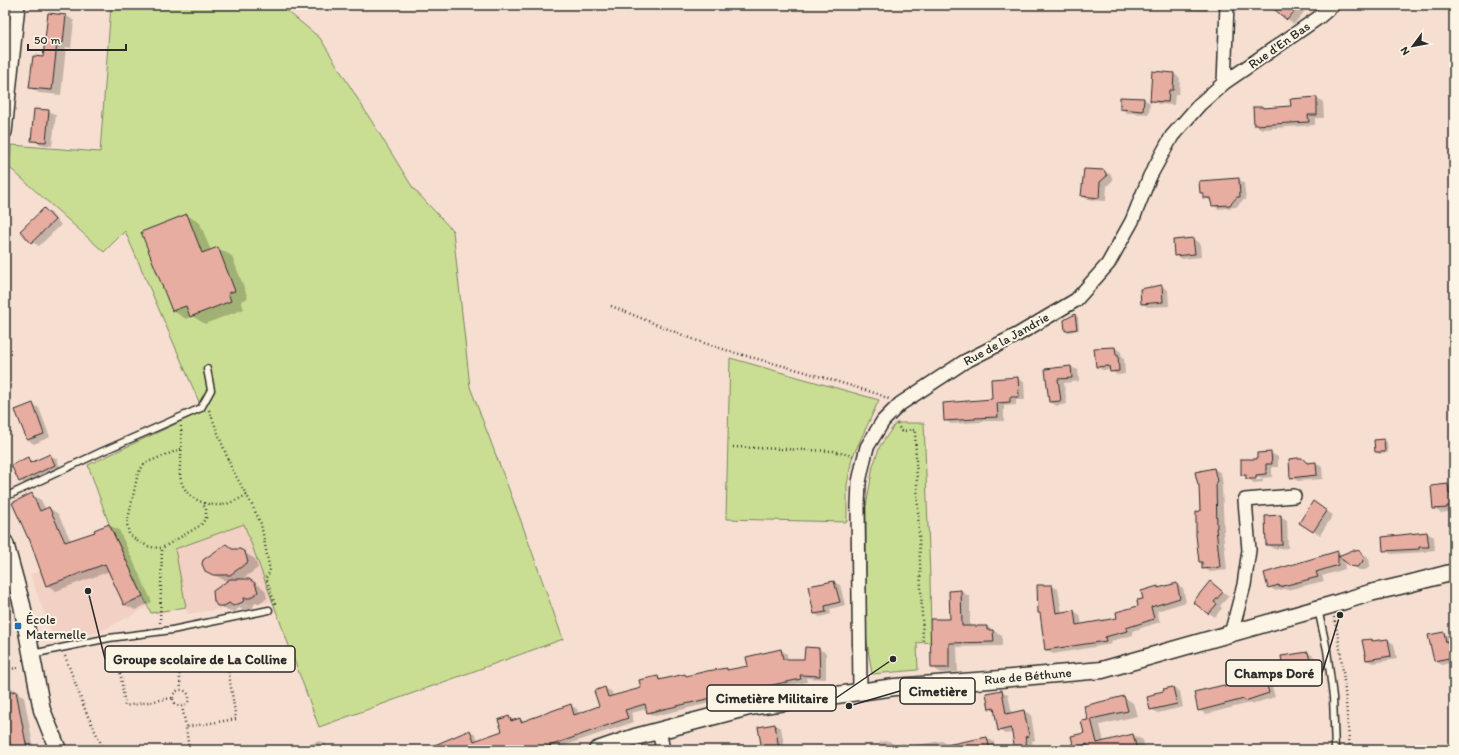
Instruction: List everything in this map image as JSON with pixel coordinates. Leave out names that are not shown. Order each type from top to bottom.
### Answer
[{"type":"street","points":[[5,132],[18,5]]},
{"type":"street","points":[[1224,83],[1227,5]]},
{"type":"street","name":"Rue d'En Bas","points":[[1224,83],[1318,18],[1332,5]]},
{"type":"street","name":"Rue de la Jandrie","points":[[860,692],[858,506],[859,482],[867,447],[883,421],[900,404],[964,362],[1017,335],[1076,300],[1108,264],[1132,221],[1150,176],[1172,136],[1200,104],[1224,83]]},
{"type":"street","points":[[1231,634],[1244,586],[1249,550],[1245,500],[1294,496]]},
{"type":"street","points":[[5,543],[22,605],[42,710],[58,750]]},
{"type":"street","name":"Rue de Béthune","points":[[597,750],[659,730],[749,707],[895,687],[1102,670],[1370,593],[1454,572]]},
{"type":"street","points":[[659,730],[663,750]]},
{"type":"lane","points":[[5,497],[103,451],[201,408],[211,390],[206,369]]},
{"type":"lane","points":[[1324,607],[1327,650],[1333,697],[1335,750]]},
{"type":"lane","points":[[32,654],[48,652],[109,638],[160,632],[269,610]]},
{"type":"path","points":[[611,306],[695,340],[878,394],[900,404]]},
{"type":"path","points":[[205,400],[231,468],[247,495],[261,524],[270,571],[266,578],[275,603],[269,610]]},
{"type":"path","points":[[181,417],[182,449],[180,472],[182,484],[186,491],[193,498],[203,504],[222,505],[247,495]]},
{"type":"path","points":[[901,431],[915,430],[923,642]]},
{"type":"path","points":[[733,447],[833,451],[864,459]]},
{"type":"path","points":[[182,449],[145,463],[138,473],[129,509],[127,524],[129,534],[137,541],[150,547],[162,548],[201,526],[206,518],[206,509],[203,504]]},
{"type":"path","points":[[160,632],[162,548]]},
{"type":"path","points":[[1324,607],[1338,634],[1350,750]]},
{"type":"path","points":[[62,648],[86,712],[104,750]]},
{"type":"path","points":[[172,698],[125,706],[120,670],[226,655],[236,719],[186,727]]},
{"type":"path","points":[[178,662],[181,689]]},
{"type":"path","points":[[172,698],[174,693],[181,689]]},
{"type":"path","points":[[172,698],[177,705],[182,706],[187,704],[189,696],[186,691],[181,689]]},
{"type":"path","points":[[182,706],[189,750]]},
{"type":"shaded area","points":[[109,524],[148,607],[97,633],[53,637],[30,574],[41,571],[35,554],[95,532],[94,530]]},
{"type":"shaded area","points":[[244,524],[273,602],[248,605],[243,602],[230,608],[187,614],[174,549]]},
{"type":"green space","points":[[111,5],[280,5],[320,38],[413,188],[453,231],[470,387],[521,521],[563,639],[319,727],[244,524],[175,549],[186,607],[151,613],[109,524],[88,465],[203,411],[125,231],[104,252],[10,168],[11,145],[100,152]]},
{"type":"green space","points":[[730,358],[879,400],[852,458],[847,485],[847,522],[726,519]]},
{"type":"green space","points":[[896,423],[924,423],[931,642],[917,643],[918,670],[872,674],[866,636],[866,507],[873,466],[880,446]]},
{"type":"building","points":[[1269,5],[1300,5],[1287,20]]},
{"type":"building","points":[[48,13],[66,15],[63,43],[57,43],[52,90],[29,88],[33,56],[43,57]]},
{"type":"building","points":[[1152,71],[1174,73],[1173,90],[1169,90],[1168,102],[1150,101]]},
{"type":"building","points":[[1120,97],[1144,98],[1143,111],[1120,109]]},
{"type":"building","points":[[1317,97],[1317,115],[1308,115],[1309,122],[1254,125],[1253,107],[1263,108],[1291,106],[1290,99]]},
{"type":"building","points":[[34,109],[49,110],[46,142],[31,141]]},
{"type":"building","points":[[1084,169],[1104,170],[1107,176],[1100,182],[1099,198],[1081,196]]},
{"type":"building","points":[[1239,178],[1240,197],[1237,197],[1230,205],[1212,206],[1210,198],[1203,198],[1203,193],[1200,193],[1199,181]]},
{"type":"building","points":[[44,208],[55,220],[31,243],[20,231]]},
{"type":"building","points":[[187,214],[202,253],[218,247],[235,291],[228,293],[231,301],[190,317],[186,306],[172,311],[141,232]]},
{"type":"building","points":[[1193,238],[1195,254],[1174,256],[1173,240]]},
{"type":"building","points":[[1162,285],[1163,302],[1141,304],[1140,289]]},
{"type":"building","points":[[1075,314],[1077,329],[1065,331],[1064,320]]},
{"type":"building","points":[[1115,347],[1116,355],[1118,355],[1119,371],[1110,372],[1109,366],[1096,367],[1094,348]]},
{"type":"building","points":[[1071,366],[1072,378],[1058,379],[1061,401],[1049,402],[1045,369]]},
{"type":"building","points":[[1018,377],[1019,397],[1010,397],[1010,402],[997,403],[998,417],[944,421],[943,403],[992,399],[991,379]]},
{"type":"building","points":[[33,403],[44,434],[27,440],[15,410]]},
{"type":"building","points":[[1384,439],[1385,452],[1375,452],[1374,440]]},
{"type":"building","points":[[1271,452],[1272,464],[1266,464],[1266,474],[1256,475],[1256,479],[1246,479],[1246,475],[1241,475],[1241,459],[1257,459],[1257,453]]},
{"type":"building","points":[[50,454],[55,465],[19,482],[11,465],[28,457],[30,463]]},
{"type":"building","points":[[1302,458],[1307,463],[1316,462],[1317,475],[1290,478],[1289,459]]},
{"type":"building","points":[[1214,468],[1217,481],[1216,528],[1220,567],[1202,569],[1202,562],[1199,562],[1196,535],[1196,512],[1200,511],[1199,485],[1195,472]]},
{"type":"building","points":[[1448,484],[1449,494],[1454,494],[1454,506],[1433,509],[1431,486]]},
{"type":"building","points":[[32,493],[40,511],[49,507],[65,542],[95,532],[94,530],[109,524],[143,596],[124,605],[105,564],[46,586],[29,538],[12,503]]},
{"type":"building","points":[[1313,501],[1327,511],[1313,532],[1299,523]]},
{"type":"building","points":[[1281,515],[1282,545],[1266,545],[1265,516]]},
{"type":"building","points":[[1427,532],[1429,547],[1383,551],[1382,537]]},
{"type":"building","points":[[226,544],[232,549],[240,549],[245,552],[248,562],[230,575],[213,575],[205,571],[202,564],[203,560]]},
{"type":"building","points":[[1353,550],[1360,551],[1364,557],[1362,563],[1357,567],[1350,566],[1338,556]]},
{"type":"building","points":[[1338,551],[1338,565],[1316,572],[1318,577],[1279,587],[1279,585],[1268,588],[1264,573]]},
{"type":"building","points":[[230,579],[249,579],[255,583],[258,592],[250,598],[244,598],[243,602],[233,606],[229,603],[224,606],[217,606],[214,601],[213,591]]},
{"type":"building","points":[[834,581],[840,602],[825,606],[826,612],[814,614],[808,586]]},
{"type":"building","points":[[1210,581],[1223,592],[1214,602],[1217,604],[1208,614],[1193,602]]},
{"type":"building","points":[[1177,583],[1180,598],[1151,607],[1154,619],[1126,628],[1127,631],[1105,637],[1106,641],[1045,650],[1040,613],[1038,613],[1037,585],[1052,585],[1056,613],[1074,610],[1076,625],[1117,618],[1116,612],[1138,606],[1137,600],[1143,599],[1141,591]]},
{"type":"building","points":[[961,590],[962,626],[987,626],[987,630],[993,630],[994,642],[949,643],[949,668],[931,668],[930,619],[950,619],[949,591]]},
{"type":"building","points":[[1444,632],[1446,642],[1454,640],[1454,657],[1434,661],[1428,635]]},
{"type":"building","points":[[1372,639],[1372,641],[1388,639],[1391,656],[1366,660],[1362,640]]},
{"type":"building","points":[[805,647],[819,648],[820,676],[800,675],[801,679],[647,713],[645,704],[625,710],[628,718],[538,750],[423,750],[470,730],[474,741],[502,731],[498,720],[509,716],[511,721],[520,718],[521,722],[571,704],[574,715],[599,706],[594,691],[605,687],[608,697],[641,688],[639,680],[658,676],[659,680],[685,674],[686,676],[707,671],[727,668],[727,670],[748,666],[746,657],[781,649],[783,659],[804,659]]},
{"type":"building","points":[[1308,652],[1312,670],[1284,675],[1281,656]]},
{"type":"building","points":[[1265,678],[1269,693],[1245,701],[1244,699],[1198,711],[1194,692],[1224,685],[1224,687]]},
{"type":"building","points":[[1173,687],[1177,704],[1150,710],[1147,697],[1154,695],[1154,693],[1164,691],[1163,689]]},
{"type":"building","points":[[1002,690],[1006,714],[1024,710],[1029,736],[1025,737],[1028,750],[1015,750],[1011,728],[998,731],[994,708],[989,709],[986,693]]},
{"type":"building","points":[[16,691],[27,749],[11,750],[5,721],[5,693]]},
{"type":"building","points":[[1124,696],[1128,711],[1091,719],[1097,743],[1133,734],[1137,750],[1087,750],[1087,744],[1074,748],[1071,736],[1084,733],[1081,721],[1088,720],[1084,706]]},
{"type":"building","points":[[775,724],[779,750],[762,750],[758,727]]},
{"type":"building","points":[[987,737],[990,750],[947,750],[946,745]]},
{"type":"place","name":"Groupe scolaire de La Colline","points":[[88,591]]},
{"type":"place","name":"Champs Doré","points":[[1340,615]]},
{"type":"place","name":"École Maternelle","points":[[18,626]]},
{"type":"place","name":"Cimetière Militaire","points":[[893,659]]},
{"type":"place","name":"Cimetière","points":[[849,706]]}]
